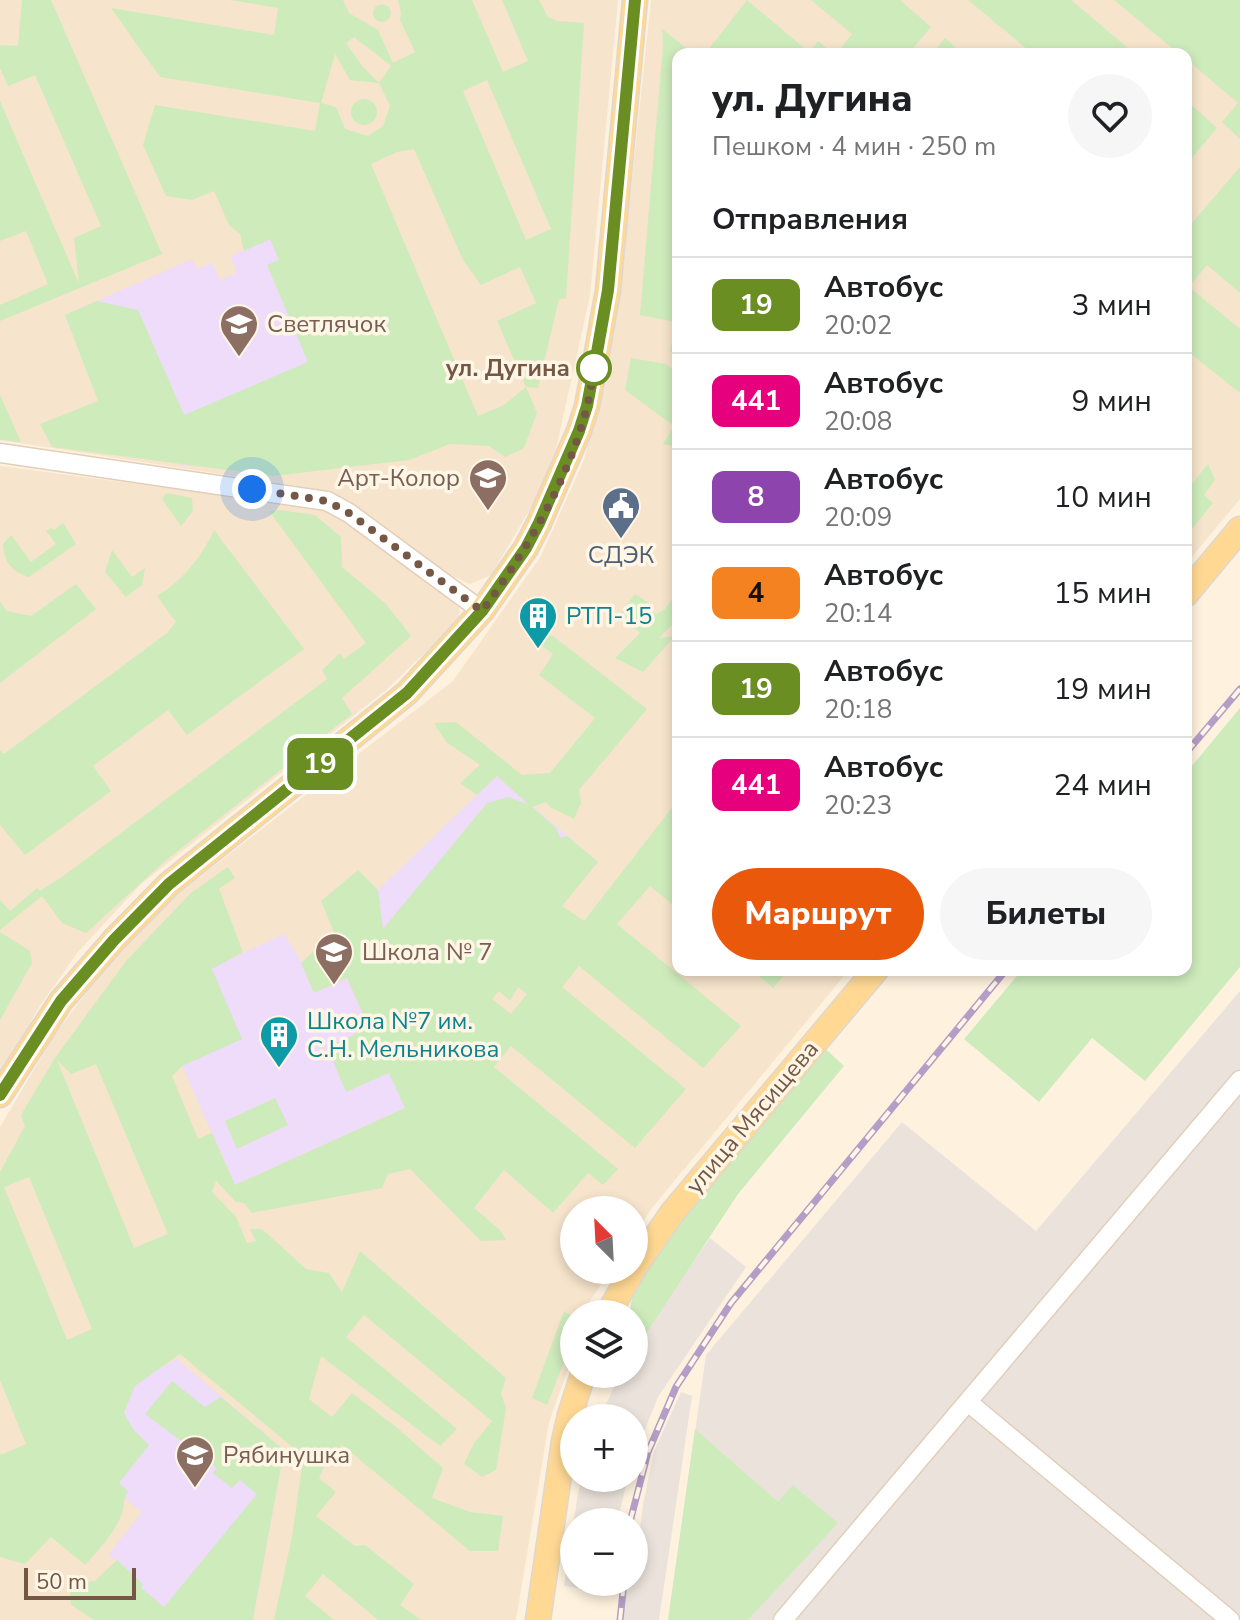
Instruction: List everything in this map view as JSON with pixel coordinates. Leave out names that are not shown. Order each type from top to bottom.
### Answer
[{"type":"main road","points":[[0,1095],[61,1001],[137,916],[169,884],[407,693],[482,611],[526,548],[563,473],[587,406],[608,290],[635,0]]},
{"type":"main road","points":[[1192,587],[1240,529]]},
{"type":"main road","name":"улица Мясищева","points":[[648,1249],[673,1212],[871,976]]},
{"type":"main road","points":[[538,1620],[564,1441],[579,1388]]},
{"type":"street","points":[[0,453],[327,501],[349,513],[482,611]]},
{"type":"street","points":[[783,1620],[1240,1080]]},
{"type":"street","points":[[968,1402],[1230,1620]]},
{"type":"shaded area","points":[[0,0],[618,0],[590,296],[556,449],[539,494],[491,575],[470,584],[446,573],[330,491],[0,440]]},
{"type":"shaded area","points":[[651,0],[1240,0],[1240,499],[1192,557],[1192,48],[672,48],[672,976],[844,976],[648,1214],[648,1196],[560,1196],[560,1284],[601,1284],[590,1300],[560,1300],[561,1388],[549,1422],[516,1620],[0,1620],[0,1127],[53,1037],[98,977],[174,897],[453,681],[541,556],[584,460],[619,302]]},
{"type":"shaded area","name":"Светлячок","points":[[327,197],[419,414],[184,466],[99,401],[65,315],[192,259],[197,269],[212,263],[220,280],[237,273],[231,256],[244,250],[240,234]]},
{"type":"shaded area","points":[[0,466],[328,509],[456,600],[460,612],[457,622],[386,690],[141,884],[78,952],[41,1004],[0,1076]]},
{"type":"shaded area","name":"Школа № 7","points":[[497,776],[598,862],[419,1076],[416,1103],[235,1185],[151,996],[284,934],[302,963]]},
{"type":"shaded area","points":[[1240,991],[1240,1620],[668,1620],[706,1355],[902,1122],[1036,1231]]},
{"type":"shaded area","points":[[710,1238],[746,1267],[658,1397],[648,1422],[648,1404],[606,1404],[614,1388],[648,1388],[648,1330]]},
{"type":"shaded area","name":"Рябинушка","points":[[177,1359],[284,1450],[253,1620],[94,1620],[95,1581],[116,1561],[109,1554],[142,1512],[80,1464],[124,1413],[135,1386]]},
{"type":"shaded area","points":[[681,1392],[692,1396],[659,1620],[623,1620],[626,1596],[648,1596],[648,1508],[643,1508],[654,1451]]},
{"type":"shaded area","points":[[624,1492],[620,1508],[576,1508],[578,1493]]},
{"type":"green space","points":[[22,0],[51,0],[162,254],[0,321],[0,305],[48,284],[26,231],[0,241],[0,101],[79,284],[74,238],[101,226],[35,75],[8,86],[0,68],[0,45],[18,46]]},
{"type":"green space","points":[[231,0],[343,0],[349,13],[378,30],[393,63],[415,52],[400,20],[398,0],[472,0],[503,72],[528,61],[502,0],[539,0],[548,17],[557,21],[584,23],[566,298],[559,299],[538,388],[526,387],[537,413],[524,448],[505,457],[489,446],[450,444],[409,460],[273,476],[52,447],[40,424],[98,401],[65,315],[97,301],[138,310],[184,415],[308,362],[267,265],[279,260],[270,239],[244,251],[240,234],[229,225],[214,191],[192,200],[166,196],[143,145],[155,105],[315,131],[320,103],[160,77],[111,8],[274,35],[278,8]],"holes":[[[354,37],[391,66],[379,83],[346,43]],[[335,54],[350,80],[379,83],[390,106],[383,126],[368,136],[345,129],[336,107],[321,103]],[[487,80],[551,229],[526,240],[463,91]],[[414,149],[463,260],[481,285],[520,267],[536,303],[497,321],[526,387],[504,405],[478,416],[371,164],[397,152]]]},
{"type":"green space","points":[[747,0],[804,48],[710,48]]},
{"type":"green space","points":[[811,0],[900,0],[931,27],[913,48],[841,48],[852,34]]},
{"type":"green space","points":[[968,0],[1071,0],[1128,48],[1026,48]]},
{"type":"green space","points":[[1114,0],[1240,0],[1240,139],[1222,122],[1238,103],[1192,64],[1192,48],[1172,48]]},
{"type":"green space","points":[[378,4],[386,4],[391,13],[389,20],[378,22],[373,17],[373,9]]},
{"type":"green space","points":[[662,29],[686,48],[672,48],[672,321],[640,315]]},
{"type":"green space","points":[[945,38],[956,48],[937,48]]},
{"type":"green space","points":[[818,41],[827,48],[812,48]]},
{"type":"green space","points":[[364,99],[373,103],[377,112],[373,121],[364,125],[355,121],[351,112],[355,103]]},
{"type":"green space","points":[[1192,105],[1217,128],[1192,158]]},
{"type":"green space","points":[[1240,167],[1240,293],[1207,265],[1192,283],[1192,223]]},
{"type":"green space","points":[[1192,289],[1240,329],[1240,393],[1192,355]]},
{"type":"green space","points":[[631,358],[666,364],[672,369],[672,425],[625,390]]},
{"type":"green space","points":[[0,395],[21,442],[0,440]]},
{"type":"green space","points":[[672,429],[672,446],[663,444]]},
{"type":"green space","points":[[1208,464],[1215,480],[1204,495],[1213,503],[1192,529],[1192,484]]},
{"type":"green space","points":[[166,493],[192,498],[193,511],[181,526],[162,499]]},
{"type":"green space","points":[[269,511],[315,515],[341,537],[342,567],[386,604],[411,636],[342,698],[352,714],[165,861],[86,933],[62,923],[42,896],[0,930],[0,900],[10,911],[37,888],[40,891],[62,877],[327,679],[322,670],[340,653],[344,659],[366,643]]},
{"type":"green space","points":[[63,523],[76,544],[29,577],[10,565],[3,544],[11,535],[31,562],[56,544],[46,531],[54,530]]},
{"type":"green space","points":[[214,530],[304,649],[187,735],[168,710],[93,766],[111,791],[25,855],[0,825],[0,750],[4,754],[167,633],[176,622],[157,596],[190,568]]},
{"type":"green space","points":[[112,550],[132,577],[145,568],[142,585],[126,597],[105,572]]},
{"type":"green space","points":[[76,584],[96,609],[0,683],[0,601],[6,611],[31,616]]},
{"type":"green space","points":[[635,594],[652,605],[650,609],[656,614],[665,609],[672,599],[672,625],[659,638],[672,636],[672,639],[643,672],[615,658],[640,633],[620,614]]},
{"type":"green space","points":[[530,636],[553,636],[647,709],[579,790],[581,803],[574,819],[546,802],[532,807],[555,827],[561,838],[567,836],[598,862],[562,906],[584,921],[672,808],[672,904],[650,886],[617,924],[672,969],[672,976],[680,976],[741,1026],[703,1068],[579,966],[562,987],[686,1089],[635,1148],[511,1046],[494,1067],[618,1169],[603,1185],[588,1173],[568,1196],[560,1196],[560,1205],[553,1213],[504,1170],[474,1208],[500,1230],[506,1240],[481,1241],[410,1169],[388,1174],[382,1188],[252,1213],[244,1203],[236,1202],[216,1181],[212,1192],[236,1217],[247,1243],[256,1241],[250,1229],[262,1229],[306,1269],[329,1273],[342,1292],[360,1251],[506,1378],[501,1394],[506,1408],[496,1470],[482,1477],[464,1464],[474,1443],[492,1421],[364,1315],[346,1337],[457,1429],[440,1446],[321,1356],[309,1399],[332,1417],[352,1393],[396,1427],[443,1468],[432,1498],[470,1512],[503,1516],[498,1551],[470,1551],[342,1445],[319,1478],[336,1492],[316,1516],[355,1546],[365,1545],[414,1584],[400,1605],[421,1620],[378,1620],[323,1574],[305,1596],[334,1620],[274,1620],[292,1537],[303,1459],[295,1449],[180,1354],[135,1386],[124,1413],[133,1429],[149,1445],[119,1483],[128,1491],[122,1513],[95,1554],[85,1565],[51,1537],[25,1564],[0,1557],[0,1453],[26,1444],[0,1380],[0,1172],[25,1126],[21,1115],[55,1058],[126,961],[191,893],[228,867],[235,878],[219,889],[243,952],[212,969],[242,1039],[182,1066],[172,1076],[198,1139],[212,1133],[235,1185],[405,1108],[389,1073],[346,1092],[327,1047],[369,1028],[347,978],[314,993],[301,963],[334,932],[321,901],[358,870],[378,890],[383,929],[487,803],[509,797],[529,805],[497,776],[477,795],[460,783],[480,765],[446,742],[434,723],[456,722],[522,775],[550,773],[595,718],[539,675],[553,654]],"holes":[[[518,987],[527,994],[511,1014],[492,999],[499,991],[510,1001]],[[57,1060],[71,1074],[96,1064],[168,1234],[134,1248]],[[29,1177],[92,1329],[67,1340],[4,1187]]]},
{"type":"green space","points":[[1240,708],[1240,967],[1145,1081],[1092,1038],[1039,1102],[964,1039],[1017,976],[1192,976],[1192,766]]},
{"type":"green space","points":[[0,932],[30,951],[32,963],[0,1020]]},
{"type":"green space","points":[[759,976],[784,976],[773,988]]},
{"type":"green space","points":[[817,1041],[844,1066],[738,1194],[648,1331],[648,1300],[632,1300],[635,1284],[648,1284],[648,1247]]},
{"type":"green space","points":[[275,1098],[288,1125],[237,1149],[225,1121]]},
{"type":"green space","points":[[560,1322],[560,1372],[547,1405],[532,1398]]},
{"type":"green space","points":[[172,1381],[205,1407],[221,1397],[284,1450],[255,1620],[94,1620],[71,1605],[69,1584],[95,1581],[117,1560],[143,1584],[141,1588],[164,1607],[257,1494],[240,1480],[232,1488],[213,1473],[217,1468],[145,1414]]},
{"type":"green space","points":[[695,1429],[778,1502],[793,1485],[838,1523],[748,1620],[668,1620]]},
{"type":"railway","points":[[1192,746],[1240,689]]},
{"type":"railway","points":[[634,1508],[648,1452],[676,1387],[731,1303],[1001,976]]},
{"type":"railway","points":[[620,1620],[623,1596]]},
{"type":"bus line","name":"19","points":[[0,1095],[61,1001],[137,916],[210,850],[407,693],[464,634],[526,548],[563,473],[587,406],[608,290],[635,0]]},
{"type":"place","name":"Светлячок","points":[[239,358]]},
{"type":"place","name":"ул. Дугина","points":[[594,368]]},
{"type":"place","name":"Арт-Колор","points":[[488,512]]},
{"type":"place","name":"СДЭК","points":[[621,540]]},
{"type":"place","name":"РТП-15","points":[[538,650]]},
{"type":"place","name":"Школа № 7","points":[[334,986]]},
{"type":"place","name":"Школа №7 им. С.Н. Мельникова","points":[[279,1069]]},
{"type":"place","name":"Рябинушка","points":[[195,1489]]},
{"type":"route","points":[[252,489],[332,503],[482,611],[526,548],[563,473],[587,406],[596,358],[594,368]]}]
